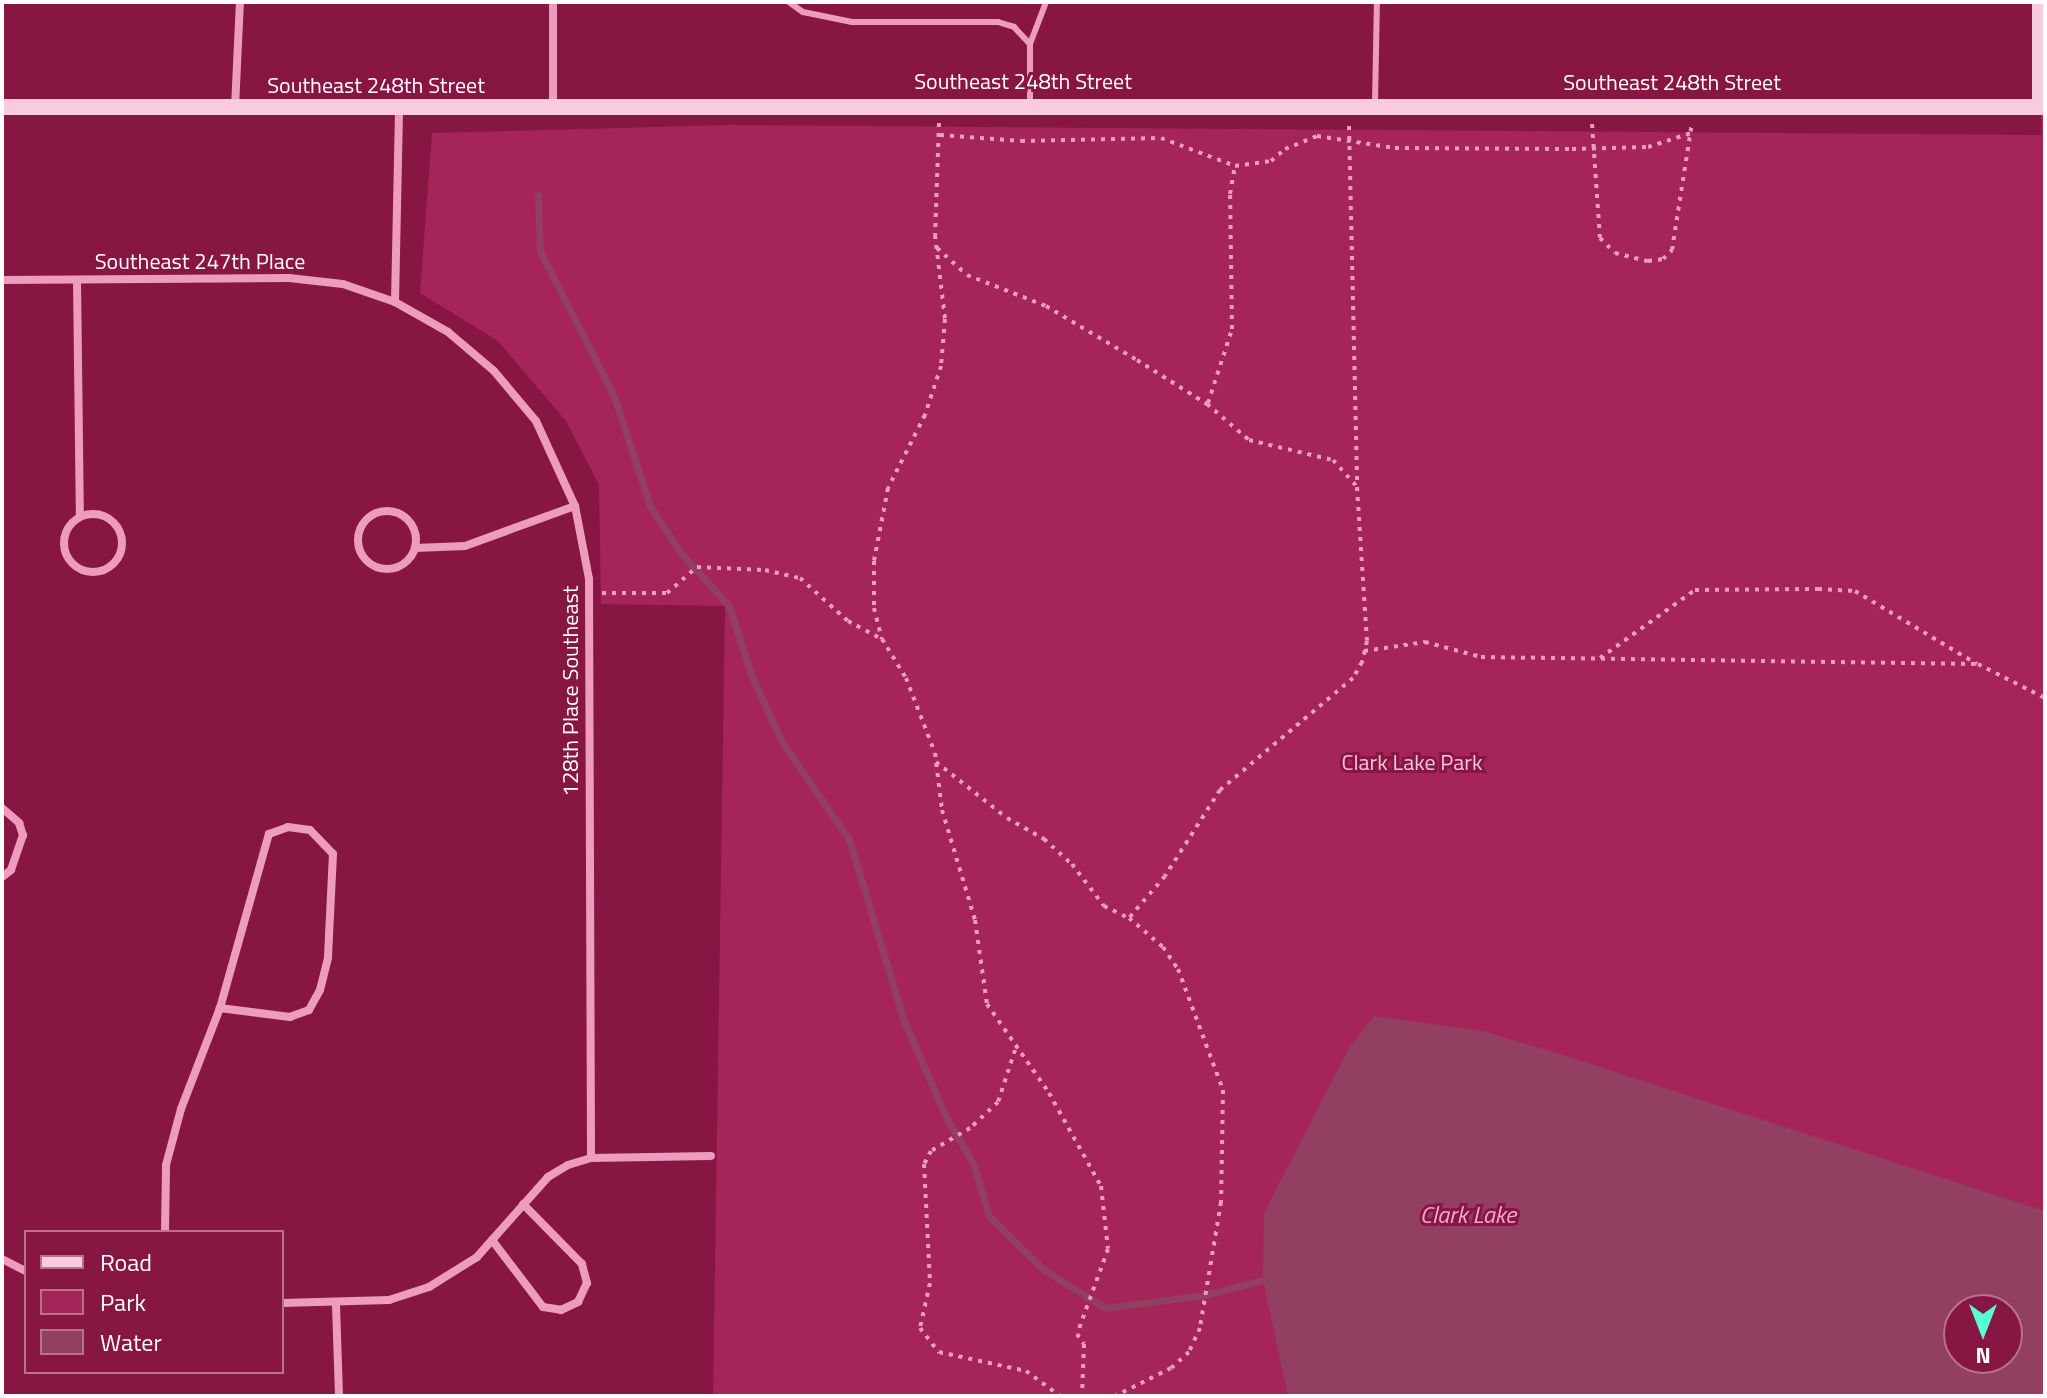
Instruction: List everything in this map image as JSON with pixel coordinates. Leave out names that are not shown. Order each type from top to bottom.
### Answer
[{"type":"street","points":[[235,107],[240,2]]},
{"type":"street","points":[[553,2],[553,109]]},
{"type":"street","points":[[2040,2],[2043,107]]},
{"type":"street","name":"Southeast 248th Street","points":[[2,107],[553,109],[1348,103],[2043,107]]},
{"type":"street","points":[[395,302],[399,109]]},
{"type":"street","name":"Southeast 247th Place","points":[[2,280],[289,278],[343,284],[395,302]]},
{"type":"street","points":[[77,280],[80,516],[66,531],[64,551],[76,567],[105,570],[119,558],[120,531],[99,514],[80,516]]},
{"type":"street","name":"128th Place Southeast","points":[[395,302],[448,332],[494,371],[536,421],[575,506],[589,592],[591,1158]]},
{"type":"street","points":[[415,548],[414,529],[390,511],[371,516],[359,533],[364,558],[379,568],[397,568],[415,548],[465,546],[575,506]]},
{"type":"street","points":[[2,808],[19,823],[23,835],[11,870],[2,877]]},
{"type":"street","points":[[165,1230],[166,1165],[220,1008],[269,834],[288,827],[310,830],[333,854],[328,958],[320,990],[309,1010],[290,1017],[220,1008]]},
{"type":"street","points":[[284,1303],[336,1305],[389,1300],[429,1287],[453,1275],[492,1240],[548,1177],[591,1158],[711,1156]]},
{"type":"street","points":[[492,1240],[543,1307],[561,1310],[578,1302],[587,1283],[582,1264],[523,1204]]},
{"type":"street","points":[[2,1259],[24,1270]]},
{"type":"street","points":[[336,1305],[339,1396]]},
{"type":"lane","points":[[789,2],[803,12],[852,22],[998,22],[1014,27],[1030,44]]},
{"type":"lane","points":[[1030,104],[1030,44],[1046,2]]},
{"type":"lane","points":[[1375,103],[1377,2]]},
{"type":"path","points":[[1129,918],[1165,876],[1220,790],[1353,678],[1364,651],[1348,103]]},
{"type":"path","points":[[938,105],[935,246],[945,319],[941,366],[925,415],[888,488],[872,588],[882,639],[906,678],[936,762],[942,810],[975,920],[987,1004],[1015,1050],[1065,1119],[1101,1186],[1107,1213],[1106,1264],[1082,1310],[1077,1334],[1084,1344],[1082,1396]]},
{"type":"path","points":[[1592,105],[1600,238],[1627,258],[1663,259],[1672,250],[1693,105]]},
{"type":"path","points":[[939,135],[1021,141],[1148,136],[1235,166],[1271,161],[1305,138],[1349,139],[1395,148],[1593,149],[1648,147],[1691,133]]},
{"type":"path","points":[[1207,404],[1232,329],[1230,194],[1235,166]]},
{"type":"path","points":[[935,246],[967,275],[1046,306],[1207,404],[1263,447],[1333,460],[1357,487]]},
{"type":"path","points":[[589,592],[667,593],[684,584],[697,567],[753,568],[800,578],[848,621],[882,639]]},
{"type":"path","points":[[1598,660],[1695,590],[1855,591],[1978,664],[2045,698]]},
{"type":"path","points":[[1364,651],[1425,642],[1481,657],[1978,664]]},
{"type":"path","points":[[936,762],[1007,818],[1044,839],[1072,864],[1104,906],[1129,918],[1163,947],[1178,969],[1223,1090],[1226,1114],[1221,1202],[1200,1328],[1189,1352],[1171,1368],[1115,1396]]},
{"type":"path","points":[[1015,1050],[998,1102],[970,1128],[937,1146],[924,1164],[930,1283],[920,1312],[924,1337],[950,1356],[1026,1371],[1060,1396]]},
{"type":"green space","name":"Clark Lake Park","points":[[2040,107],[2045,107],[2045,1396],[713,1396],[725,606],[601,604],[599,485],[566,421],[498,341],[420,293],[432,133],[727,125],[2042,135]]},
{"type":"water","name":"Clark Lake","points":[[1374,1016],[1483,1031],[2045,1211],[2045,1396],[1288,1396],[1263,1280],[1264,1213],[1349,1048]]},
{"type":"waterway","points":[[538,195],[540,251],[614,396],[650,506],[681,553],[729,606],[752,677],[782,742],[849,839],[904,1021],[946,1117],[973,1163],[989,1216],[1044,1270],[1105,1308],[1205,1295],[1263,1280]]}]
